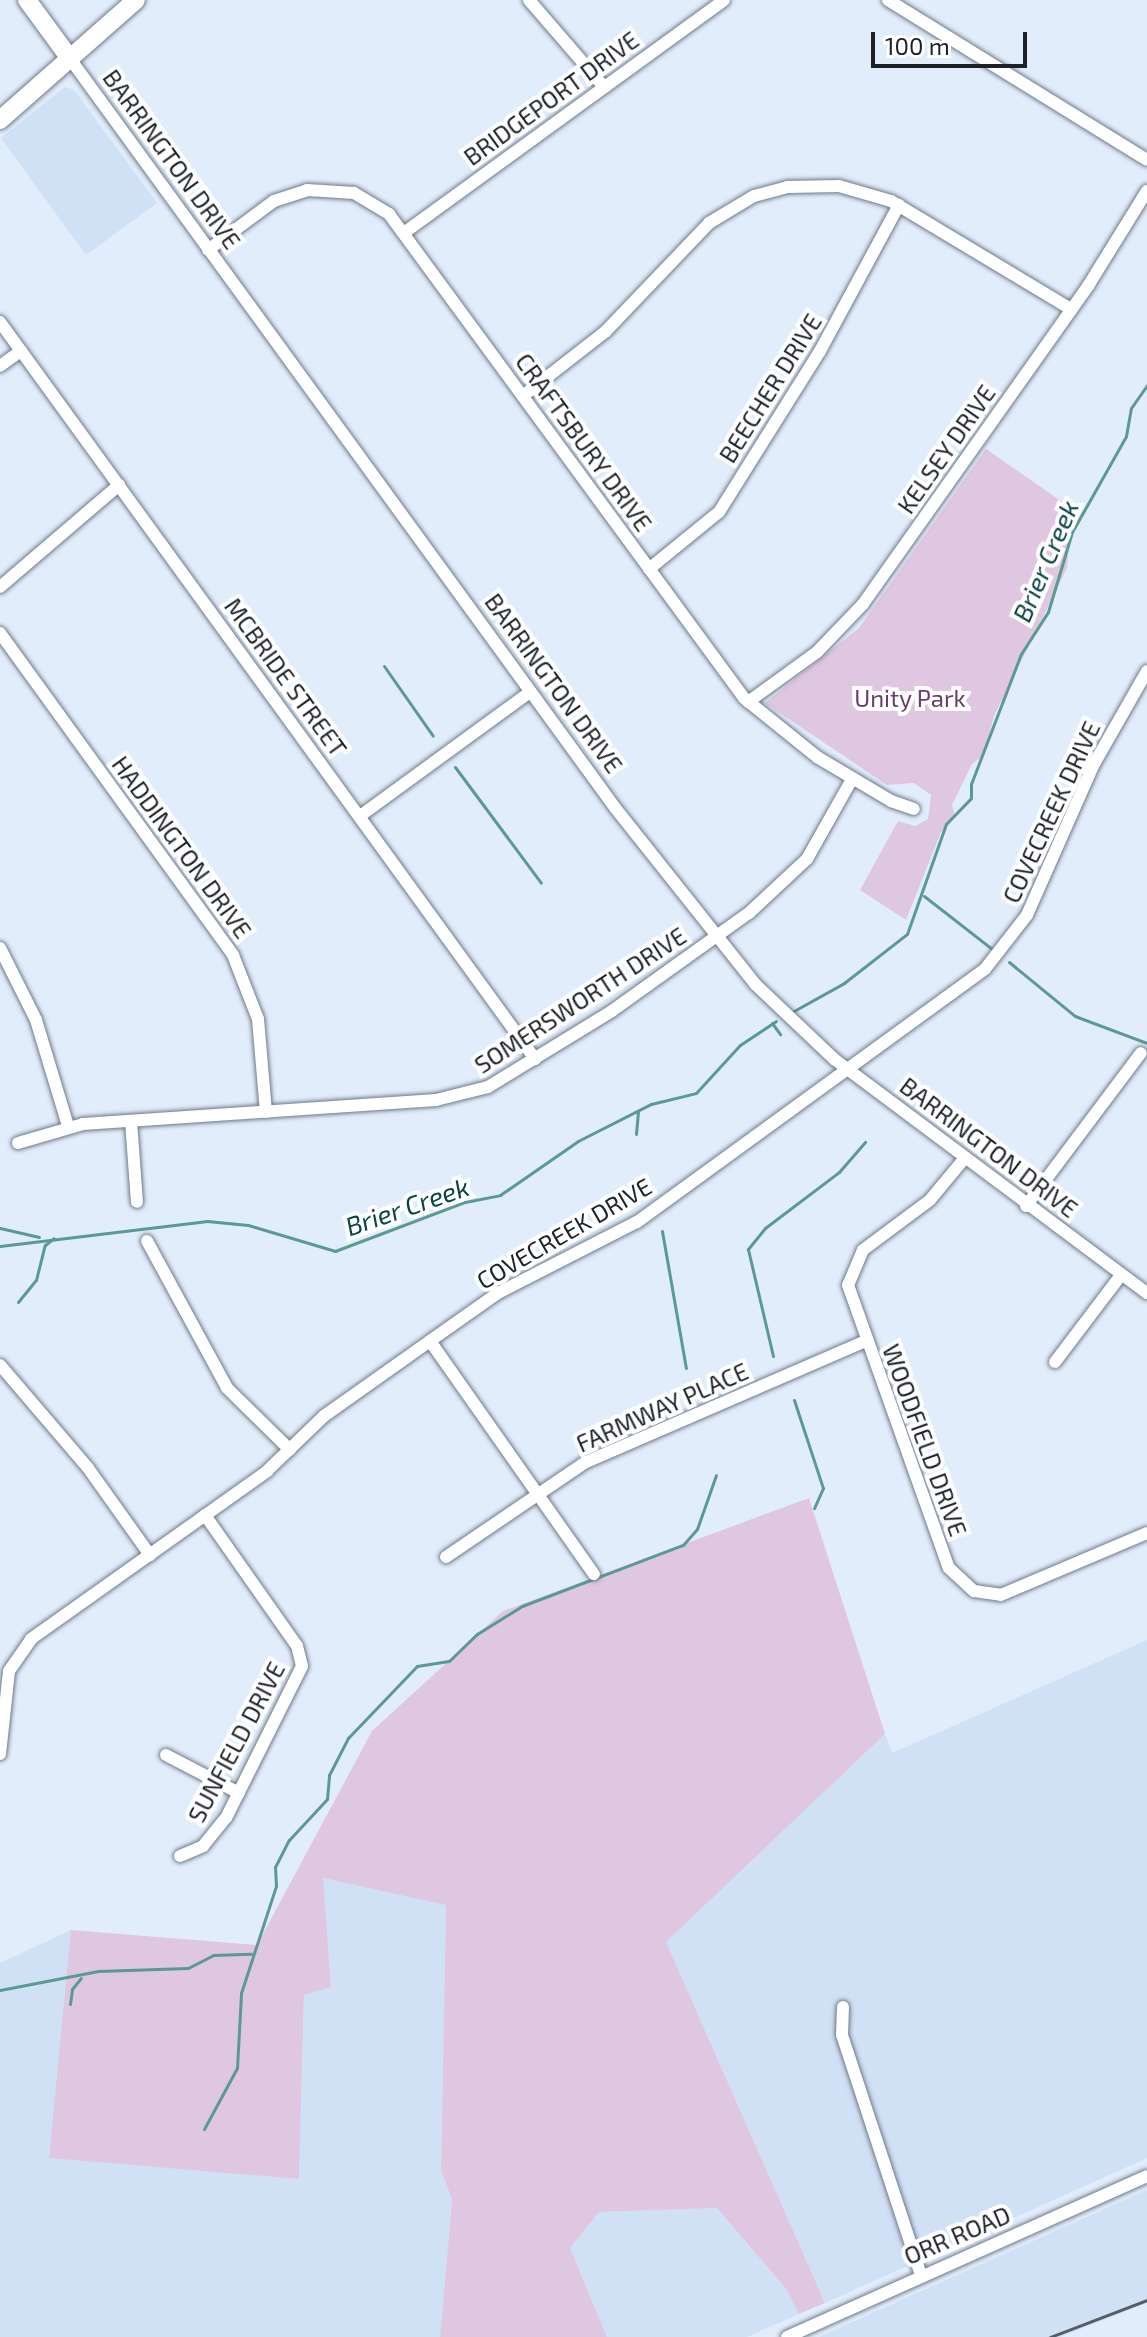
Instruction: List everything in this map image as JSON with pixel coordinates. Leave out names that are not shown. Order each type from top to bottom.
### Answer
[{"type":"main road","name":"BARRINGTON DRIVE","points":[[27,0],[71,60]]},
{"type":"main road","points":[[0,120],[136,0]]},
{"type":"street","points":[[529,0],[604,87]]},
{"type":"street","name":"BRIDGEPORT DRIVE","points":[[405,232],[724,0]]},
{"type":"street","points":[[888,0],[1147,160]]},
{"type":"street","name":"BARRINGTON DRIVE","points":[[71,60],[530,692],[717,937],[779,1010],[848,1070],[1026,1206],[1147,1293]]},
{"type":"street","points":[[524,395],[605,332],[693,237],[733,206],[776,190],[825,185],[861,190],[899,205],[1071,309]]},
{"type":"street","name":"CRAFTSBURY DRIVE","points":[[208,250],[274,201],[315,189],[363,196],[405,232],[748,702],[786,735],[852,779],[914,809]]},
{"type":"street","name":"KELSEY DRIVE","points":[[748,702],[850,621],[1071,309],[1147,191]]},
{"type":"street","name":"BEECHER DRIVE","points":[[649,569],[719,512],[820,351],[899,205]]},
{"type":"street","name":"MCBRIDE STREET","points":[[0,322],[535,1059]]},
{"type":"street","points":[[0,366],[21,351]]},
{"type":"street","points":[[0,587],[119,485]]},
{"type":"street","name":"HADDINGTON DRIVE","points":[[0,633],[233,955],[258,1019],[266,1112]]},
{"type":"street","name":"COVECREEK DRIVE","points":[[0,1754],[9,1671],[22,1647],[290,1450],[324,1416],[498,1293],[637,1222],[968,984],[1013,938],[1094,764],[1147,671]]},
{"type":"street","points":[[360,816],[530,692]]},
{"type":"street","name":"SOMERSWORTH DRIVE","points":[[18,1143],[68,1126],[446,1099],[488,1087],[717,937],[796,872],[852,779]]},
{"type":"street","points":[[0,948],[36,1020],[68,1126]]},
{"type":"street","points":[[1026,1206],[1141,1053]]},
{"type":"street","points":[[131,1121],[137,1202]]},
{"type":"street","name":"WOODFIELD DRIVE","points":[[964,1159],[930,1200],[855,1260],[848,1285],[949,1568],[968,1588],[1009,1593],[1147,1533]]},
{"type":"street","points":[[147,1241],[227,1388],[290,1450]]},
{"type":"street","points":[[1055,1362],[1121,1275]]},
{"type":"street","points":[[430,1341],[594,1574]]},
{"type":"street","name":"FARMWAY PLACE","points":[[446,1557],[538,1494],[613,1449],[866,1341]]},
{"type":"street","points":[[0,1365],[88,1468],[150,1555]]},
{"type":"street","name":"SUNFIELD DRIVE","points":[[180,1856],[217,1832],[298,1681],[301,1656],[205,1515]]},
{"type":"street","points":[[166,1755],[239,1793]]},
{"type":"street","points":[[843,2007],[842,2035],[921,2275]]},
{"type":"street","name":"ORR ROAD","points":[[787,2337],[1147,2176]]},
{"type":"shaded area","points":[[65,87],[74,90],[157,203],[86,255],[1,138]]},
{"type":"shaded area","points":[[1147,1640],[1147,2158],[825,2303],[666,1942],[885,1734],[892,1753]]},
{"type":"shaded area","points":[[322,1878],[446,1904],[441,2169],[452,2200],[440,2337],[0,2337],[0,1963],[71,1930],[50,2158],[299,2179],[304,1995],[331,1986]]},
{"type":"shaded area","points":[[1147,2190],[1147,2303],[1060,2337],[819,2337]]},
{"type":"shaded area","points":[[717,2208],[786,2289],[799,2314],[747,2337],[607,2337],[570,2248],[599,2212]]},
{"type":"green space","name":"Unity Park","points":[[986,449],[1081,515],[1069,541],[1067,568],[994,716],[984,755],[972,764],[952,805],[955,816],[941,832],[906,920],[860,890],[898,821],[915,826],[928,819],[931,795],[914,783],[887,785],[765,703],[859,628]]},
{"type":"green space","points":[[809,1498],[885,1734],[666,1942],[825,2303],[799,2314],[786,2289],[717,2208],[599,2212],[570,2248],[607,2337],[440,2337],[452,2200],[441,2170],[446,1905],[323,1878],[331,1987],[304,1995],[299,2179],[49,2158],[71,1930],[257,1945],[372,1731],[503,1611]]},
{"type":"waterway","name":"Brier Creek","points":[[792,1012],[844,983],[907,934],[946,824],[971,798],[971,784],[1021,654],[1048,612],[1072,532],[1126,436],[1131,408],[1147,385]]},
{"type":"waterway","points":[[384,666],[433,736]]},
{"type":"waterway","points":[[455,767],[541,883]]},
{"type":"waterway","points":[[924,896],[992,949]]},
{"type":"waterway","points":[[1009,962],[1075,1016],[1147,1043]]},
{"type":"waterway","name":"Brier Creek","points":[[0,1246],[207,1221],[248,1225],[335,1251],[465,1202],[500,1195],[578,1141],[651,1104],[696,1093],[740,1045],[776,1021]]},
{"type":"waterway","points":[[772,1023],[780,1034]]},
{"type":"waterway","points":[[636,1134],[638,1111]]},
{"type":"waterway","points":[[773,1356],[748,1249],[765,1228],[839,1172],[865,1142]]},
{"type":"waterway","points":[[0,1228],[39,1237]]},
{"type":"waterway","points":[[662,1231],[686,1368]]},
{"type":"waterway","points":[[18,1302],[36,1280],[45,1245],[54,1238]]},
{"type":"waterway","points":[[794,1400],[823,1488],[814,1508]]},
{"type":"waterway","points":[[204,2129],[237,2068],[241,1993],[276,1886],[275,1867],[289,1840],[327,1799],[329,1775],[348,1738],[417,1666],[449,1661],[477,1634],[522,1606],[683,1545],[697,1529],[716,1475]]},
{"type":"waterway","points":[[0,1990],[98,1971],[188,1968],[213,1955],[251,1954]]},
{"type":"waterway","points":[[70,2004],[72,1989],[81,1978]]},
{"type":"railway","points":[[1050,2337],[1147,2300]]}]
